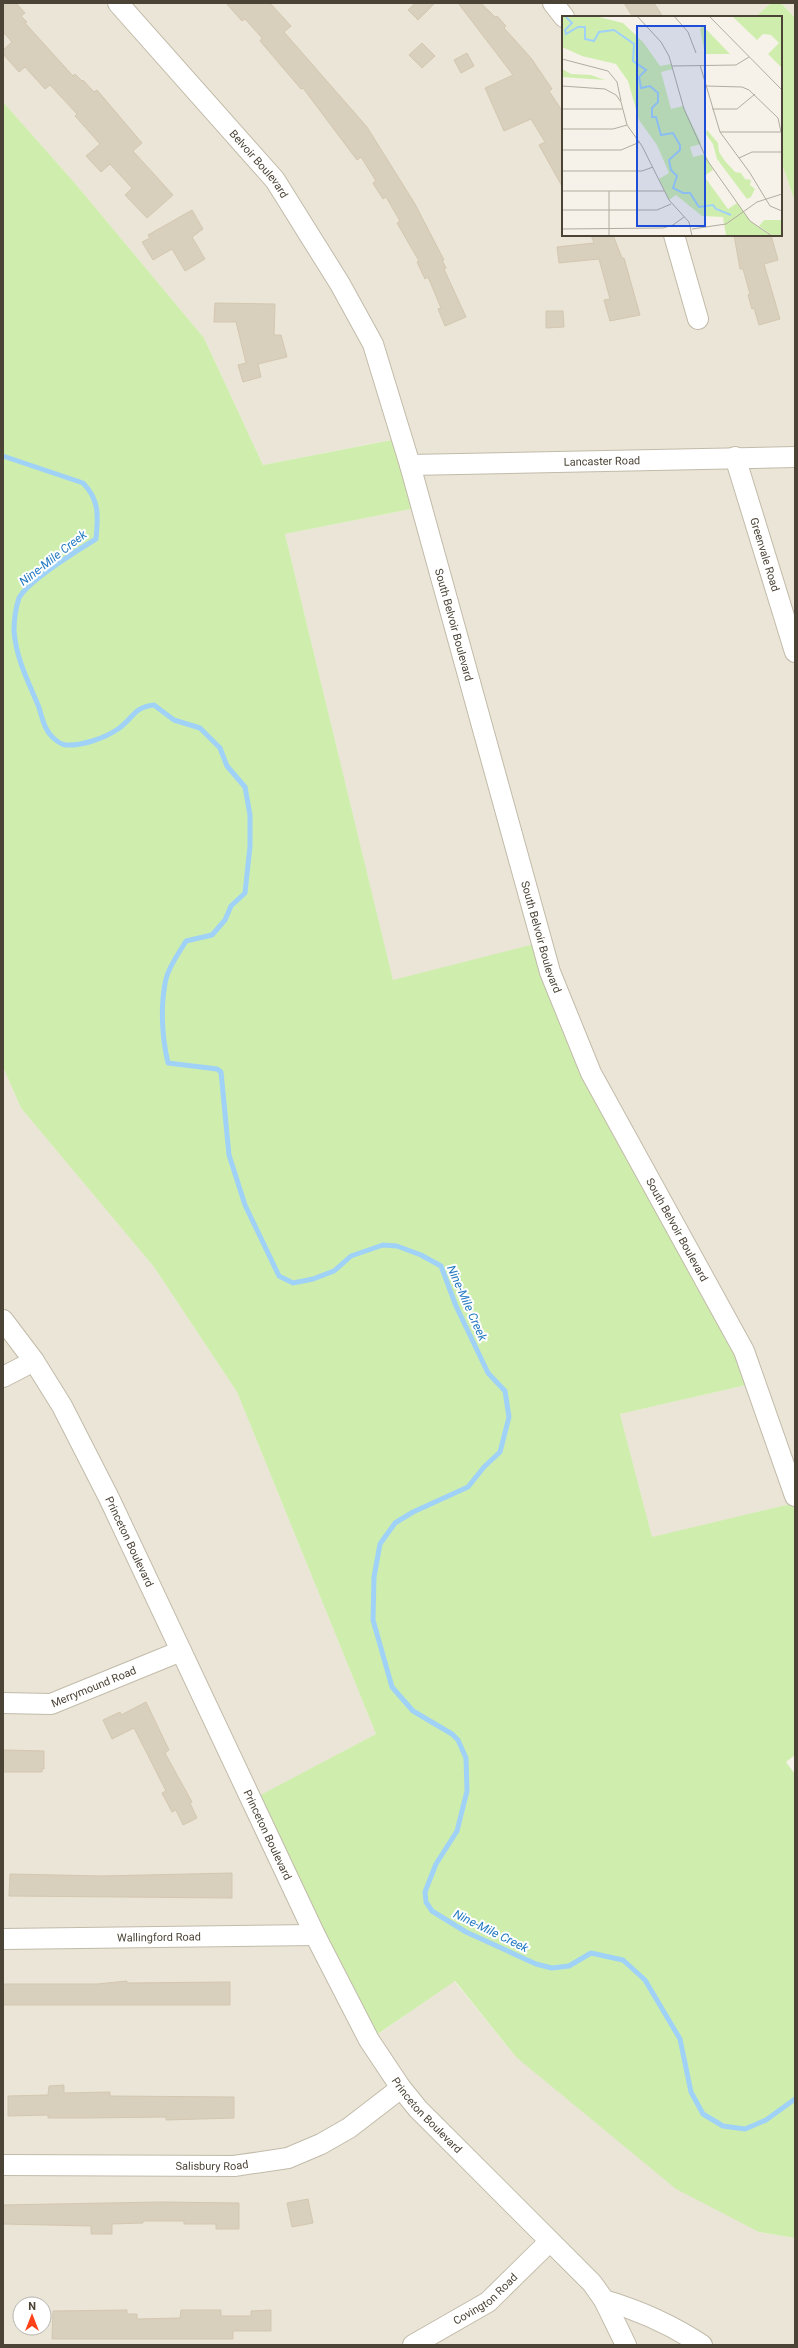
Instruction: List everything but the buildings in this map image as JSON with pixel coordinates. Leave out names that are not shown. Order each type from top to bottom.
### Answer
[{"type":"street","name":"Belvoir Boulevard","points":[[118,3],[275,180],[340,284],[373,344]]},
{"type":"street","points":[[553,3],[563,16]]},
{"type":"street","points":[[674,236],[698,319]]},
{"type":"street","name":"South Belvoir Boulevard","points":[[373,344],[410,465],[550,972],[591,1073],[744,1351],[795,1496]]},
{"type":"street","name":"Lancaster Road","points":[[410,465],[734,457],[795,457]]},
{"type":"street","name":"Greenvale Road","points":[[734,457],[795,652]]},
{"type":"street","name":"Princeton Boulevard","points":[[3,1320],[34,1360],[62,1406],[109,1498],[315,1935],[369,2040],[401,2088],[549,2242],[592,2283],[604,2300],[626,2345]]},
{"type":"street","points":[[3,1377],[34,1360]]},
{"type":"street","name":"Merrymound Road","points":[[3,1704],[51,1704],[181,1651]]},
{"type":"street","name":"Wallingford Road","points":[[3,1939],[315,1935]]},
{"type":"street","name":"Salisbury Road","points":[[3,2166],[234,2166],[288,2158],[321,2144],[348,2128],[401,2088]]},
{"type":"street","name":"Covington Road","points":[[413,2345],[488,2302],[549,2242]]},
{"type":"street","points":[[604,2300],[642,2313],[686,2335],[702,2345]]},
{"type":"shaded area","points":[[3,3],[771,3],[756,16],[562,16],[562,236],[782,236],[782,164],[794,199],[795,1503],[652,1538],[620,1414],[755,1383],[393,981],[285,534],[421,507],[401,438],[263,465],[204,338],[73,181],[3,102]]},
{"type":"shaded area","points":[[781,3],[795,3],[795,18]]},
{"type":"shaded area","points":[[3,1067],[21,1108],[154,1267],[237,1392],[376,1734],[252,1800],[370,2040],[454,1981],[516,2057],[759,2232],[795,2238],[795,2345],[3,2345]]},
{"type":"green space","points":[[771,3],[781,3],[795,18],[795,218],[794,199],[782,164],[782,16],[756,16]]},
{"type":"green space","points":[[3,102],[73,181],[204,338],[263,465],[402,438],[421,507],[285,534],[393,980],[542,942],[550,972],[755,1383],[620,1414],[652,1537],[795,1503],[795,1755],[786,1762],[795,1774],[795,2238],[759,2232],[676,2189],[516,2057],[455,1981],[369,2040],[251,1800],[376,1734],[237,1392],[154,1267],[21,1108],[3,1067]]},
{"type":"waterway","name":"Nine-Mile Creek","points":[[3,456],[83,483],[89,489],[97,509],[96,539],[54,566],[32,583],[19,598],[17,606],[14,631],[17,651],[47,731],[54,739],[66,745],[86,743],[113,732],[123,725],[137,711],[147,706],[154,705],[174,720],[200,728],[220,748],[227,766],[245,787],[250,815],[250,846],[245,893],[231,906],[225,920],[212,935],[186,941],[174,960],[167,974],[164,989],[162,1010],[163,1032],[168,1063],[217,1069],[221,1072],[229,1155],[245,1205],[279,1276],[293,1283],[313,1279],[334,1271],[351,1256],[383,1245],[397,1246],[421,1255],[441,1266],[456,1306],[488,1373],[505,1391],[509,1417],[500,1452],[484,1467],[468,1487],[413,1512],[395,1523],[380,1544],[374,1577],[373,1620],[392,1687],[413,1711],[452,1734],[458,1740],[466,1758],[467,1791],[457,1831],[436,1864],[425,1892],[426,1902],[432,1911],[466,1932],[536,1964],[552,1968],[569,1966],[591,1953],[623,1960],[645,1980],[680,2039],[691,2092],[703,2114],[723,2126],[745,2129],[766,2120],[795,2099]]}]
